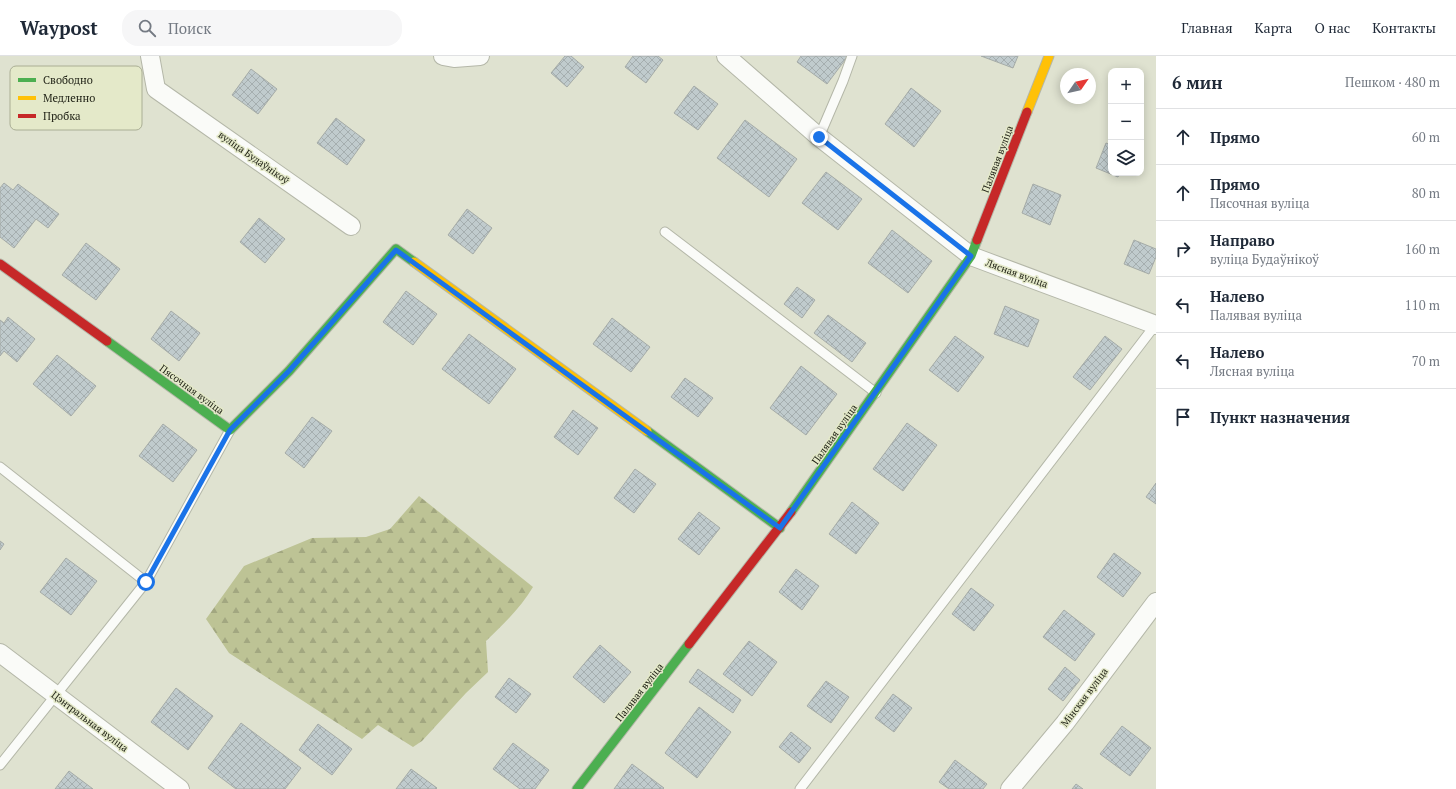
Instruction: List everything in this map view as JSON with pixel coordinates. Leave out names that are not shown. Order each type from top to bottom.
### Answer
[{"type":"street","name":"вуліца Будаўнікоў","points":[[150,56],[156,89],[351,226]]},
{"type":"street","points":[[444,56],[454,58],[480,56]]},
{"type":"street","name":"Лясная вуліца","points":[[726,56],[819,137],[971,256],[1156,324]]},
{"type":"street","name":"Палявая вуліца","points":[[577,789],[780,528],[971,256],[1048,56]]},
{"type":"street","points":[[230,430],[289,371],[396,250],[780,528]]},
{"type":"street","name":"Пясочная вуліца","points":[[0,264],[230,430]]},
{"type":"street","name":"Мінская вуліца","points":[[1010,789],[1065,723],[1156,602]]},
{"type":"street","name":"Цэнтральная вуліца","points":[[0,653],[180,789]]},
{"type":"lane","points":[[819,137],[852,56]]},
{"type":"lane","points":[[665,232],[876,393]]},
{"type":"lane","points":[[800,789],[1156,324]]},
{"type":"lane","points":[[0,765],[146,582],[230,430]]},
{"type":"lane","points":[[0,467],[146,582]]},
{"type":"green space","points":[[419,496],[533,587],[512,615],[486,641],[488,672],[466,693],[422,741],[413,747],[378,725],[362,739],[229,653],[206,619],[244,566],[312,538],[366,537],[390,529]]},
{"type":"building","points":[[565,56],[571,56],[584,67],[567,87],[551,73]]},
{"type":"building","points":[[633,56],[658,56],[663,60],[646,83],[625,67]]},
{"type":"building","points":[[801,56],[848,56],[827,84],[797,62]]},
{"type":"building","points":[[981,56],[1018,56],[1013,68]]},
{"type":"building","points":[[251,69],[277,89],[258,114],[232,95]]},
{"type":"building","points":[[694,86],[718,104],[698,130],[674,113]]},
{"type":"building","points":[[911,88],[941,111],[914,147],[885,124]]},
{"type":"building","points":[[336,118],[365,140],[347,165],[317,143]]},
{"type":"building","points":[[745,120],[797,159],[769,197],[717,158]]},
{"type":"building","points":[[1106,143],[1108,144],[1108,173],[1096,168]]},
{"type":"building","points":[[826,172],[862,199],[838,230],[802,203]]},
{"type":"building","points":[[4,183],[13,190],[18,184],[59,214],[48,228],[36,219],[14,248],[0,237],[0,188]]},
{"type":"building","points":[[1033,184],[1061,195],[1050,225],[1022,213]]},
{"type":"building","points":[[467,209],[492,228],[473,254],[448,235]]},
{"type":"building","points":[[259,218],[285,239],[265,263],[240,242]]},
{"type":"building","points":[[892,230],[932,261],[908,293],[868,263]]},
{"type":"building","points":[[1134,240],[1156,249],[1156,257],[1149,274],[1124,264]]},
{"type":"building","points":[[86,243],[120,269],[96,300],[62,275]]},
{"type":"building","points":[[797,287],[815,300],[802,318],[784,304]]},
{"type":"building","points":[[406,291],[437,314],[413,345],[383,322]]},
{"type":"building","points":[[1005,306],[1039,320],[1028,347],[994,334]]},
{"type":"building","points":[[171,311],[200,333],[179,361],[151,339]]},
{"type":"building","points":[[828,315],[866,343],[852,362],[814,333]]},
{"type":"building","points":[[8,317],[35,339],[17,362],[4,351],[0,356],[0,320],[4,323]]},
{"type":"building","points":[[612,318],[650,347],[631,372],[593,344]]},
{"type":"building","points":[[469,334],[516,369],[489,404],[442,369]]},
{"type":"building","points":[[955,336],[984,357],[958,392],[929,370]]},
{"type":"building","points":[[1105,336],[1122,349],[1090,390],[1073,377]]},
{"type":"building","points":[[57,355],[96,386],[71,416],[33,384]]},
{"type":"building","points":[[801,366],[837,394],[806,435],[770,408]]},
{"type":"building","points":[[685,378],[713,398],[698,417],[671,397]]},
{"type":"building","points":[[573,410],[598,428],[578,455],[554,437]]},
{"type":"building","points":[[312,417],[332,431],[304,468],[285,453]]},
{"type":"building","points":[[907,423],[937,445],[903,491],[873,469]]},
{"type":"building","points":[[163,424],[197,450],[173,482],[139,456]]},
{"type":"building","points":[[635,469],[656,484],[634,513],[614,498]]},
{"type":"building","points":[[1156,483],[1156,504],[1146,497]]},
{"type":"building","points":[[852,502],[879,523],[856,554],[829,534]]},
{"type":"building","points":[[699,512],[720,528],[699,555],[678,539]]},
{"type":"building","points":[[0,541],[4,544],[0,550]]},
{"type":"building","points":[[1114,553],[1141,573],[1123,597],[1097,577]]},
{"type":"building","points":[[66,558],[97,581],[71,615],[40,592]]},
{"type":"building","points":[[796,569],[819,586],[802,610],[779,592]]},
{"type":"building","points":[[971,588],[994,605],[974,631],[952,614]]},
{"type":"building","points":[[1064,610],[1095,634],[1075,661],[1043,637]]},
{"type":"building","points":[[749,641],[777,662],[752,696],[723,674]]},
{"type":"building","points":[[600,645],[631,672],[604,703],[573,677]]},
{"type":"building","points":[[1065,667],[1080,680],[1063,701],[1048,689]]},
{"type":"building","points":[[698,669],[741,700],[733,713],[689,682]]},
{"type":"building","points":[[509,678],[531,694],[516,713],[495,697]]},
{"type":"building","points":[[826,681],[849,697],[831,723],[807,706]]},
{"type":"building","points":[[176,688],[213,716],[188,750],[151,722]]},
{"type":"building","points":[[893,694],[912,708],[894,732],[875,718]]},
{"type":"building","points":[[699,707],[731,732],[697,778],[665,753]]},
{"type":"building","points":[[241,723],[301,768],[285,789],[236,789],[208,768]]},
{"type":"building","points":[[318,724],[352,749],[332,775],[299,750]]},
{"type":"building","points":[[1122,726],[1151,748],[1130,776],[1100,754]]},
{"type":"building","points":[[791,732],[811,748],[799,763],[779,747]]},
{"type":"building","points":[[513,743],[549,770],[535,789],[520,789],[493,769]]},
{"type":"building","points":[[955,760],[987,784],[983,789],[949,789],[939,782]]},
{"type":"building","points":[[632,764],[664,788],[614,789]]},
{"type":"building","points":[[411,769],[437,788],[396,789]]},
{"type":"building","points":[[69,771],[93,789],[55,789]]},
{"type":"building","points":[[1076,784],[1083,789],[1072,789]]},
{"type":"traffic: fast","points":[[791,512],[971,256],[977,240]]},
{"type":"traffic: fast","points":[[107,341],[230,430],[289,371],[396,249],[414,262]]},
{"type":"traffic: fast","points":[[647,431],[780,528]]},
{"type":"traffic: fast","points":[[577,789],[689,644]]},
{"type":"traffic: slow","points":[[1027,112],[1049,56]]},
{"type":"traffic: slow","points":[[414,262],[647,431]]},
{"type":"traffic: jam","points":[[977,240],[1027,112]]},
{"type":"traffic: jam","points":[[0,264],[107,341]]},
{"type":"traffic: jam","points":[[689,644],[791,512]]},
{"type":"route","points":[[146,582],[230,430],[289,371],[396,250],[780,528],[971,256],[819,137]]}]
